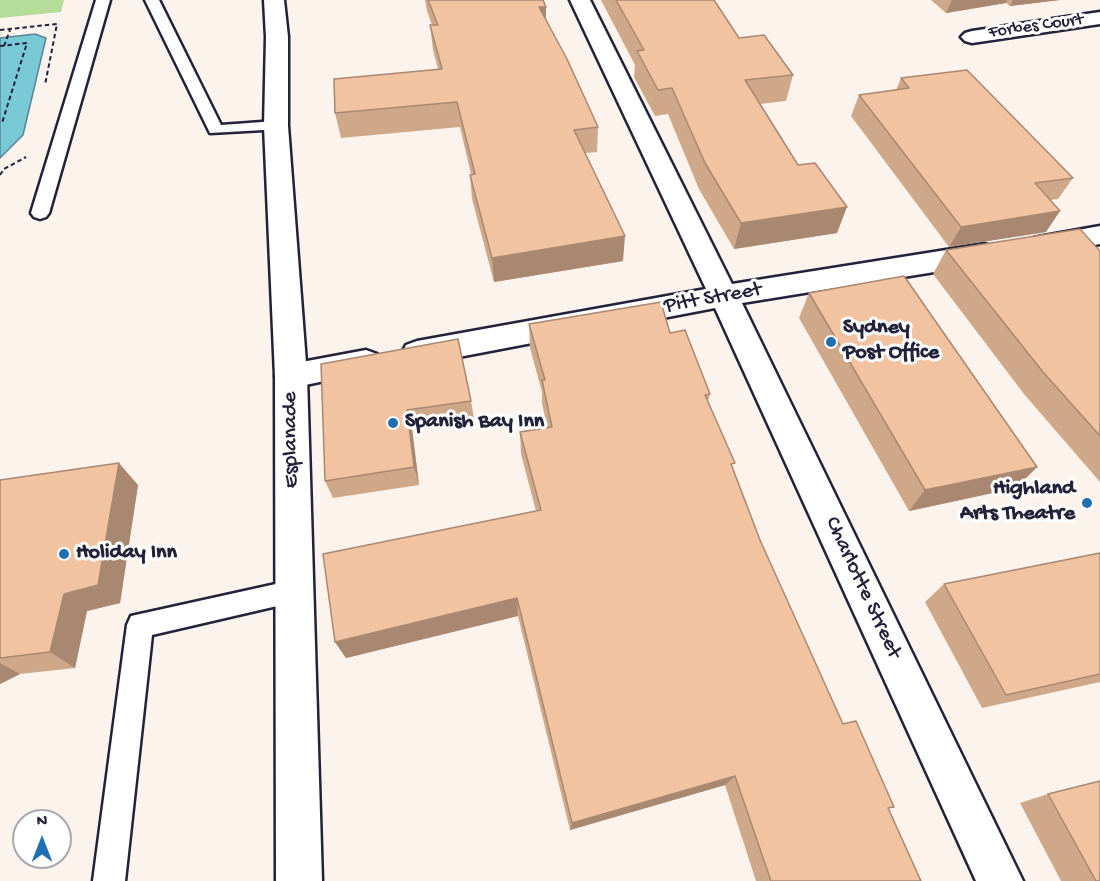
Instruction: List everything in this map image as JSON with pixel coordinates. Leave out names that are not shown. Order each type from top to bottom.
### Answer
[{"type":"street","name":"Esplanade","points":[[274,0],[277,37],[276,126],[291,376],[299,881]]},
{"type":"street","name":"Charlotte Street","points":[[580,0],[1000,881]]},
{"type":"street","name":"Forbes Court","points":[[972,37],[1100,18]]},
{"type":"street","name":"Pitt Street","points":[[291,376],[723,296],[1100,236]]},
{"type":"lane","points":[[40,213],[103,0]]},
{"type":"lane","points":[[152,0],[216,130],[276,126]]},
{"type":"lane","points":[[109,881],[140,625],[294,592]]},
{"type":"path","points":[[0,30],[57,24],[44,89]]},
{"type":"path","points":[[2,46],[10,29]]},
{"type":"path","points":[[2,46],[27,43],[2,123]]},
{"type":"path","points":[[0,175],[4,169],[33,153]]},
{"type":"green space","points":[[0,0],[64,0],[61,12],[0,18]]},
{"type":"water","points":[[35,34],[46,38],[23,135],[0,158],[0,38]]},
{"type":"building","points":[[428,0],[543,0],[546,7],[539,7],[567,59],[598,127],[574,130],[625,236],[492,258],[470,175],[475,174],[457,102],[335,113],[334,79],[442,69],[430,25],[438,25]]},
{"type":"building","points":[[616,0],[714,0],[739,38],[764,35],[793,75],[745,80],[798,165],[815,163],[847,207],[741,223],[705,163],[672,88],[658,90],[637,51],[644,50]]},
{"type":"building","points":[[967,70],[1073,178],[1035,183],[1060,211],[961,227],[859,95],[909,88],[901,78]]},
{"type":"building","points":[[1080,229],[1100,251],[1100,436],[1043,372],[946,250]]},
{"type":"building","points":[[904,276],[1037,467],[925,490],[809,293]]},
{"type":"building","points":[[661,302],[670,333],[685,330],[710,394],[705,395],[735,463],[731,464],[760,540],[843,724],[856,721],[894,807],[888,808],[921,881],[771,881],[735,776],[572,823],[517,598],[335,642],[323,554],[541,510],[520,432],[552,427],[542,380],[545,380],[529,324]]},
{"type":"building","name":"Spanish Bay Inn","points":[[458,339],[471,401],[407,410],[414,467],[325,481],[321,364]]},
{"type":"building","name":"Holiday Inn","points":[[119,463],[98,585],[64,594],[50,652],[0,658],[0,480]]},
{"type":"building","points":[[1100,553],[1100,674],[1006,695],[944,584]]},
{"type":"building","points":[[1100,781],[1100,881],[1096,881],[1048,794]]},
{"type":"place","name":"Sydney Post Office","points":[[831,342]]},
{"type":"place","name":"Spanish Bay Inn","points":[[393,423]]},
{"type":"place","name":"Highland Arts Theatre","points":[[1087,503]]},
{"type":"place","name":"Holiday Inn","points":[[64,554]]}]
